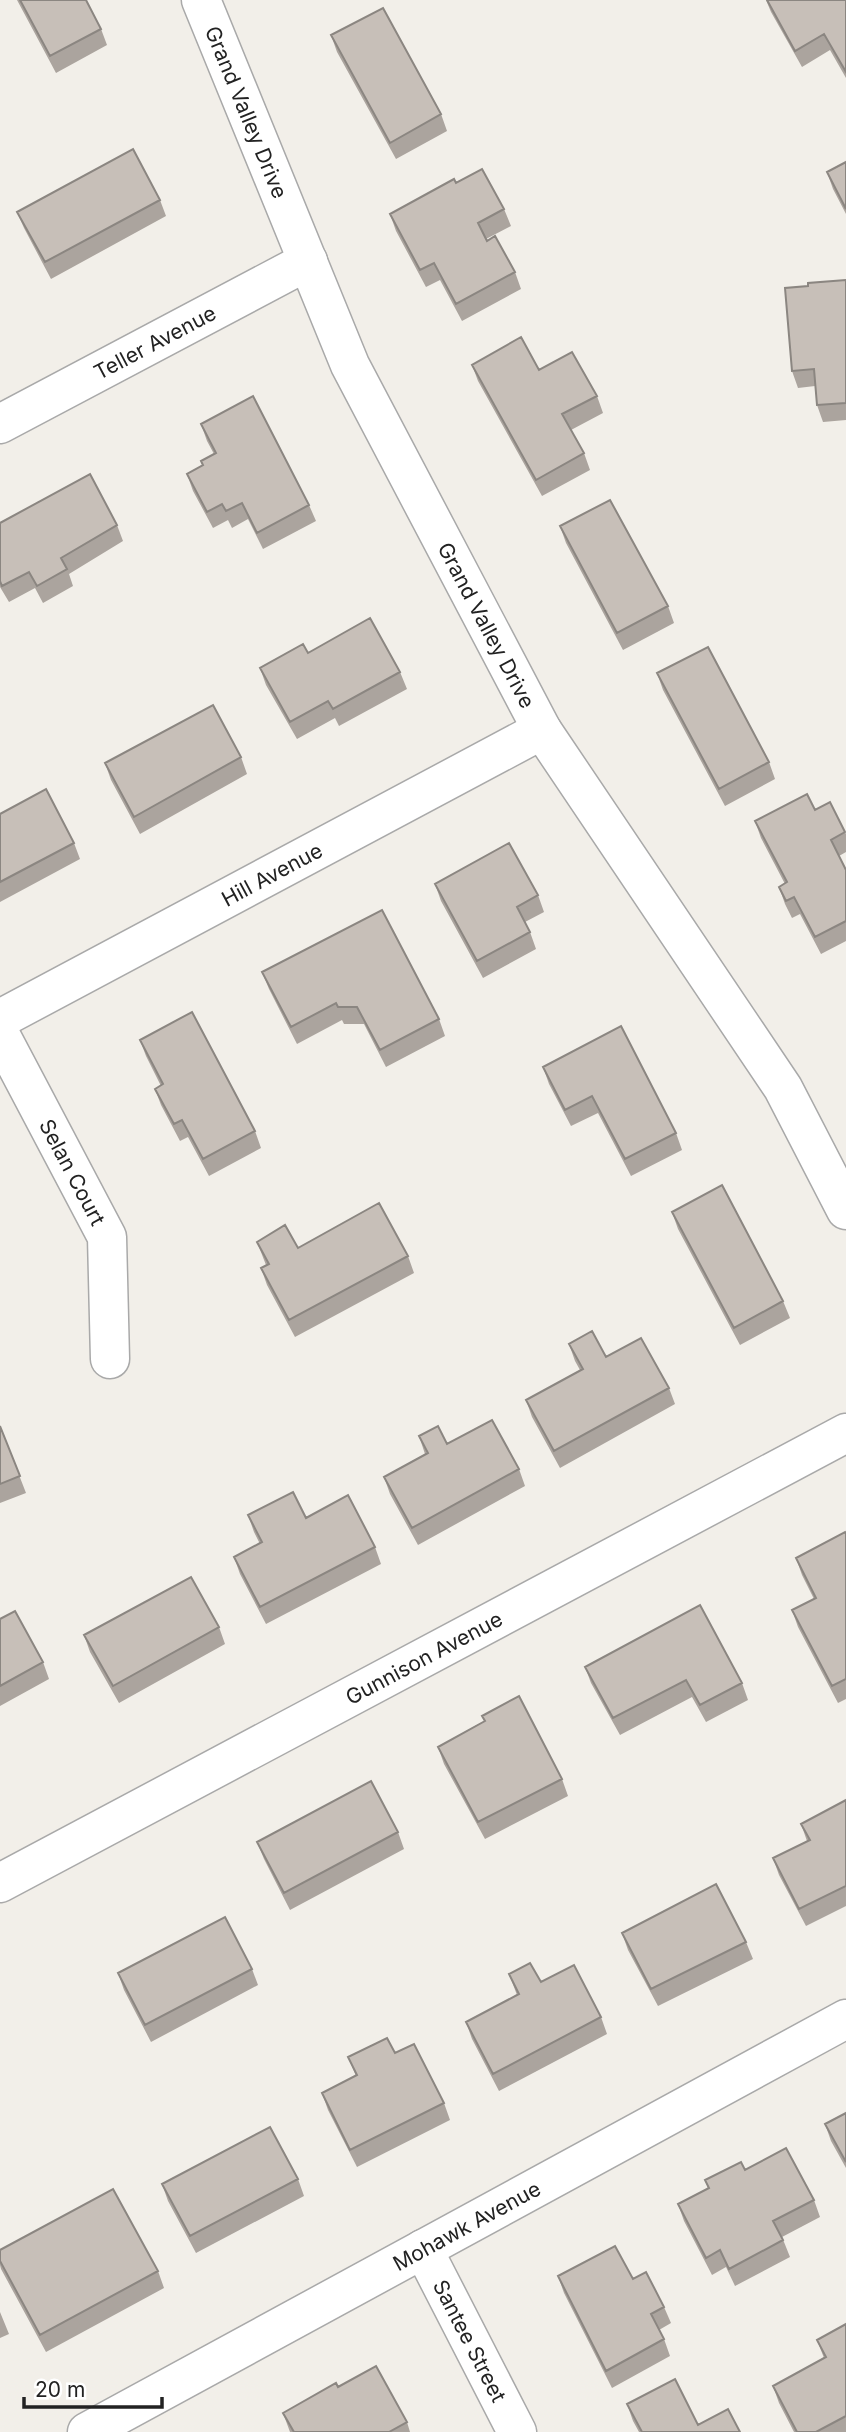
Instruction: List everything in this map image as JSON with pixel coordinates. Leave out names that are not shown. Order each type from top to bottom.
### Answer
[{"type":"street","name":"Grand Valley Drive","points":[[201,0],[350,365],[542,730],[783,1088],[846,1210]]},
{"type":"street","name":"Teller Avenue","points":[[0,424],[308,261]]},
{"type":"street","name":"Hill Avenue","points":[[0,1019],[542,730]]},
{"type":"street","name":"Selan Court","points":[[0,1034],[107,1237],[110,1359]]},
{"type":"street","name":"Gunnison Avenue","points":[[0,1883],[846,1433]]},
{"type":"street","name":"Mohawk Avenue","points":[[87,2432],[846,2020]]},
{"type":"street","name":"Santee Street","points":[[423,2249],[517,2432]]},
{"type":"building","points":[[20,0],[86,0],[101,29],[50,56]]},
{"type":"building","points":[[767,0],[846,0],[846,72],[824,34],[795,51]]},
{"type":"building","points":[[383,8],[441,114],[390,143],[331,35]]},
{"type":"building","points":[[133,149],[160,200],[45,262],[17,212]]},
{"type":"building","points":[[846,162],[846,209],[827,172]]},
{"type":"building","points":[[482,169],[504,209],[478,223],[487,241],[495,236],[515,272],[456,304],[434,263],[420,270],[390,214],[454,179],[456,183]]},
{"type":"building","points":[[846,280],[846,403],[817,405],[814,369],[792,371],[785,288]]},
{"type":"building","points":[[521,337],[539,370],[572,352],[597,396],[562,414],[584,453],[536,480],[472,365]]},
{"type":"building","points":[[253,396],[309,505],[257,533],[242,503],[226,511],[222,504],[207,512],[187,474],[203,465],[201,461],[216,453],[201,424]]},
{"type":"building","points":[[90,474],[117,525],[61,558],[67,569],[37,586],[29,572],[2,586],[0,523]]},
{"type":"building","points":[[610,500],[668,606],[617,633],[560,526]]},
{"type":"building","points":[[370,618],[400,672],[333,709],[328,701],[290,722],[260,668],[303,644],[308,653]]},
{"type":"building","points":[[708,647],[769,762],[719,789],[657,673]]},
{"type":"building","points":[[213,705],[241,757],[134,817],[105,763]]},
{"type":"building","points":[[46,789],[74,843],[0,882],[0,814]]},
{"type":"building","points":[[807,794],[815,810],[830,802],[845,832],[831,840],[846,870],[846,921],[815,937],[794,897],[786,901],[779,887],[787,882],[755,821]]},
{"type":"building","points":[[509,843],[538,895],[517,907],[530,932],[477,961],[435,884]]},
{"type":"building","points":[[382,910],[439,1019],[380,1050],[357,1007],[338,1007],[336,1003],[291,1027],[262,972]]},
{"type":"building","points":[[192,1012],[255,1131],[203,1159],[182,1120],[174,1124],[155,1089],[163,1084],[140,1040]]},
{"type":"building","points":[[621,1026],[676,1133],[625,1159],[592,1096],[565,1110],[543,1067]]},
{"type":"building","points":[[722,1185],[783,1301],[734,1328],[672,1212]]},
{"type":"building","points":[[379,1203],[408,1256],[289,1320],[261,1268],[269,1264],[257,1242],[285,1225],[298,1248]]},
{"type":"building","points":[[592,1331],[606,1357],[641,1338],[669,1388],[554,1451],[526,1400],[583,1369],[569,1344]]},
{"type":"building","points":[[492,1420],[519,1469],[412,1528],[384,1477],[428,1453],[419,1436],[438,1426],[447,1444]]},
{"type":"building","points":[[0,1426],[20,1476],[0,1484]]},
{"type":"building","points":[[293,1492],[306,1518],[348,1495],[375,1547],[260,1607],[234,1557],[262,1542],[248,1515]]},
{"type":"building","points":[[845,1532],[846,1679],[832,1686],[792,1610],[816,1598],[796,1558]]},
{"type":"building","points":[[191,1577],[219,1627],[113,1686],[84,1635]]},
{"type":"building","points":[[700,1605],[742,1683],[700,1705],[686,1680],[613,1718],[585,1667]]},
{"type":"building","points":[[15,1611],[43,1662],[0,1686],[0,1619]]},
{"type":"building","points":[[519,1696],[562,1779],[478,1822],[438,1747],[485,1721],[482,1716]]},
{"type":"building","points":[[371,1781],[398,1832],[284,1893],[257,1842]]},
{"type":"building","points":[[846,1800],[846,1886],[799,1909],[773,1858],[810,1840],[801,1824]]},
{"type":"building","points":[[716,1884],[746,1942],[651,1989],[622,1933]]},
{"type":"building","points":[[225,1917],[252,1969],[145,2025],[118,1973]]},
{"type":"building","points":[[530,1963],[541,1982],[574,1965],[601,2017],[493,2074],[466,2022],[519,1994],[509,1974]]},
{"type":"building","points":[[387,2038],[395,2053],[414,2044],[444,2103],[350,2150],[322,2093],[357,2075],[348,2057]]},
{"type":"building","points":[[846,2113],[846,2162],[825,2124]]},
{"type":"building","points":[[270,2127],[298,2179],[190,2236],[162,2184]]},
{"type":"building","points":[[786,2148],[814,2200],[773,2221],[783,2240],[729,2269],[720,2250],[706,2258],[678,2204],[709,2188],[705,2180],[741,2162],[745,2170]]},
{"type":"building","points":[[113,2189],[158,2271],[40,2335],[0,2261],[0,2250]]},
{"type":"building","points":[[615,2246],[633,2279],[646,2272],[664,2307],[651,2314],[664,2339],[606,2371],[558,2276]]},
{"type":"building","points":[[846,2324],[846,2416],[816,2432],[797,2432],[773,2386],[826,2357],[817,2340]]},
{"type":"building","points":[[376,2366],[407,2422],[389,2432],[294,2432],[283,2413],[336,2383],[338,2387]]},
{"type":"building","points":[[675,2379],[698,2425],[728,2409],[740,2432],[642,2432],[627,2404]]}]
